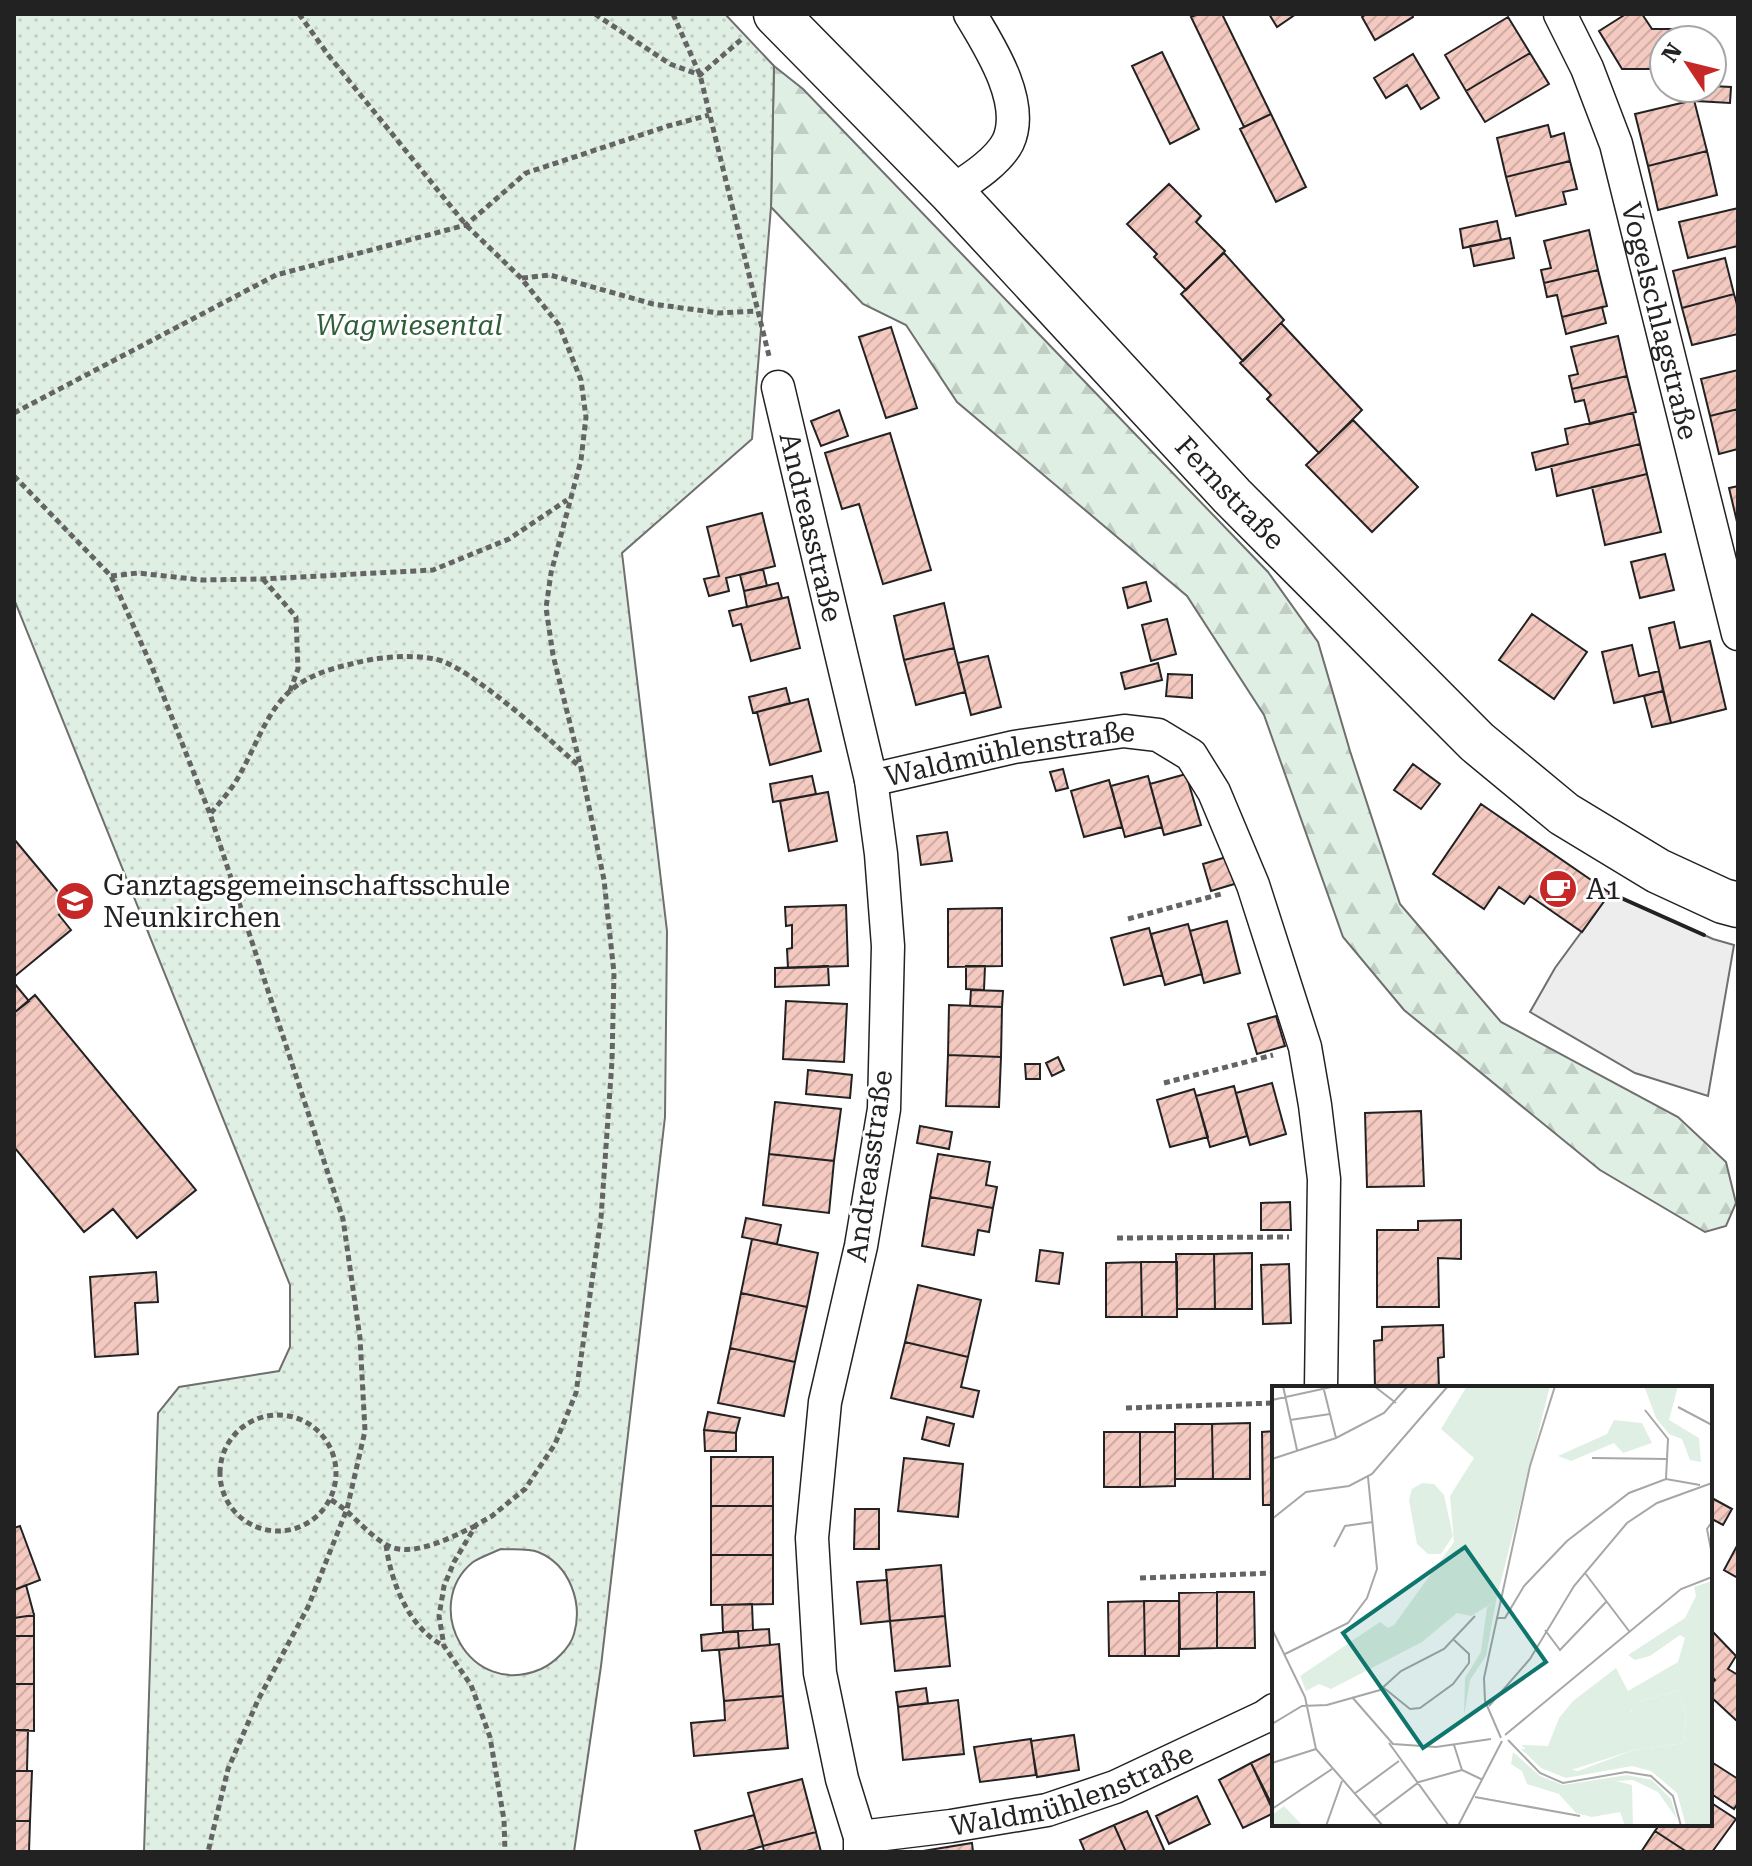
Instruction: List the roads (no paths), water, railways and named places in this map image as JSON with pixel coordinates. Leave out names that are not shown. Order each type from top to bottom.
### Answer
[{"type":"main road","name":"Fernstraße","points":[[762,24],[951,192],[1232,496],[1477,742],[1564,814],[1658,871],[1738,905]]},
{"type":"street","points":[[951,192],[983,170],[1008,142],[1014,107],[990,48],[970,14]]},
{"type":"street","name":"Vogelschlagstraße","points":[[1560,14],[1587,68],[1616,144],[1738,634]]},
{"type":"street","name":"Andreasstraße","points":[[778,387],[871,780],[881,854],[888,946],[884,1109],[861,1246],[825,1402],[812,1538],[820,1673],[842,1779],[860,1844]]},
{"type":"street","name":"Waldmühlenstraße","points":[[871,780],[1014,747],[1124,731],[1158,735],[1191,755],[1214,792],[1253,885],[1305,1047],[1324,1179],[1321,1386]]},
{"type":"street","name":"Waldmühlenstraße","points":[[860,1844],[1047,1810],[1115,1787],[1272,1711]]},
{"type":"place","name":"A1","points":[[1558,889]]},
{"type":"place","name":"Ganztagsgemeinschaftsschule Neunkirchen","points":[[75,901]]},
{"type":"park label","name":"Wagwiesental","points":[[409,325]]}]
